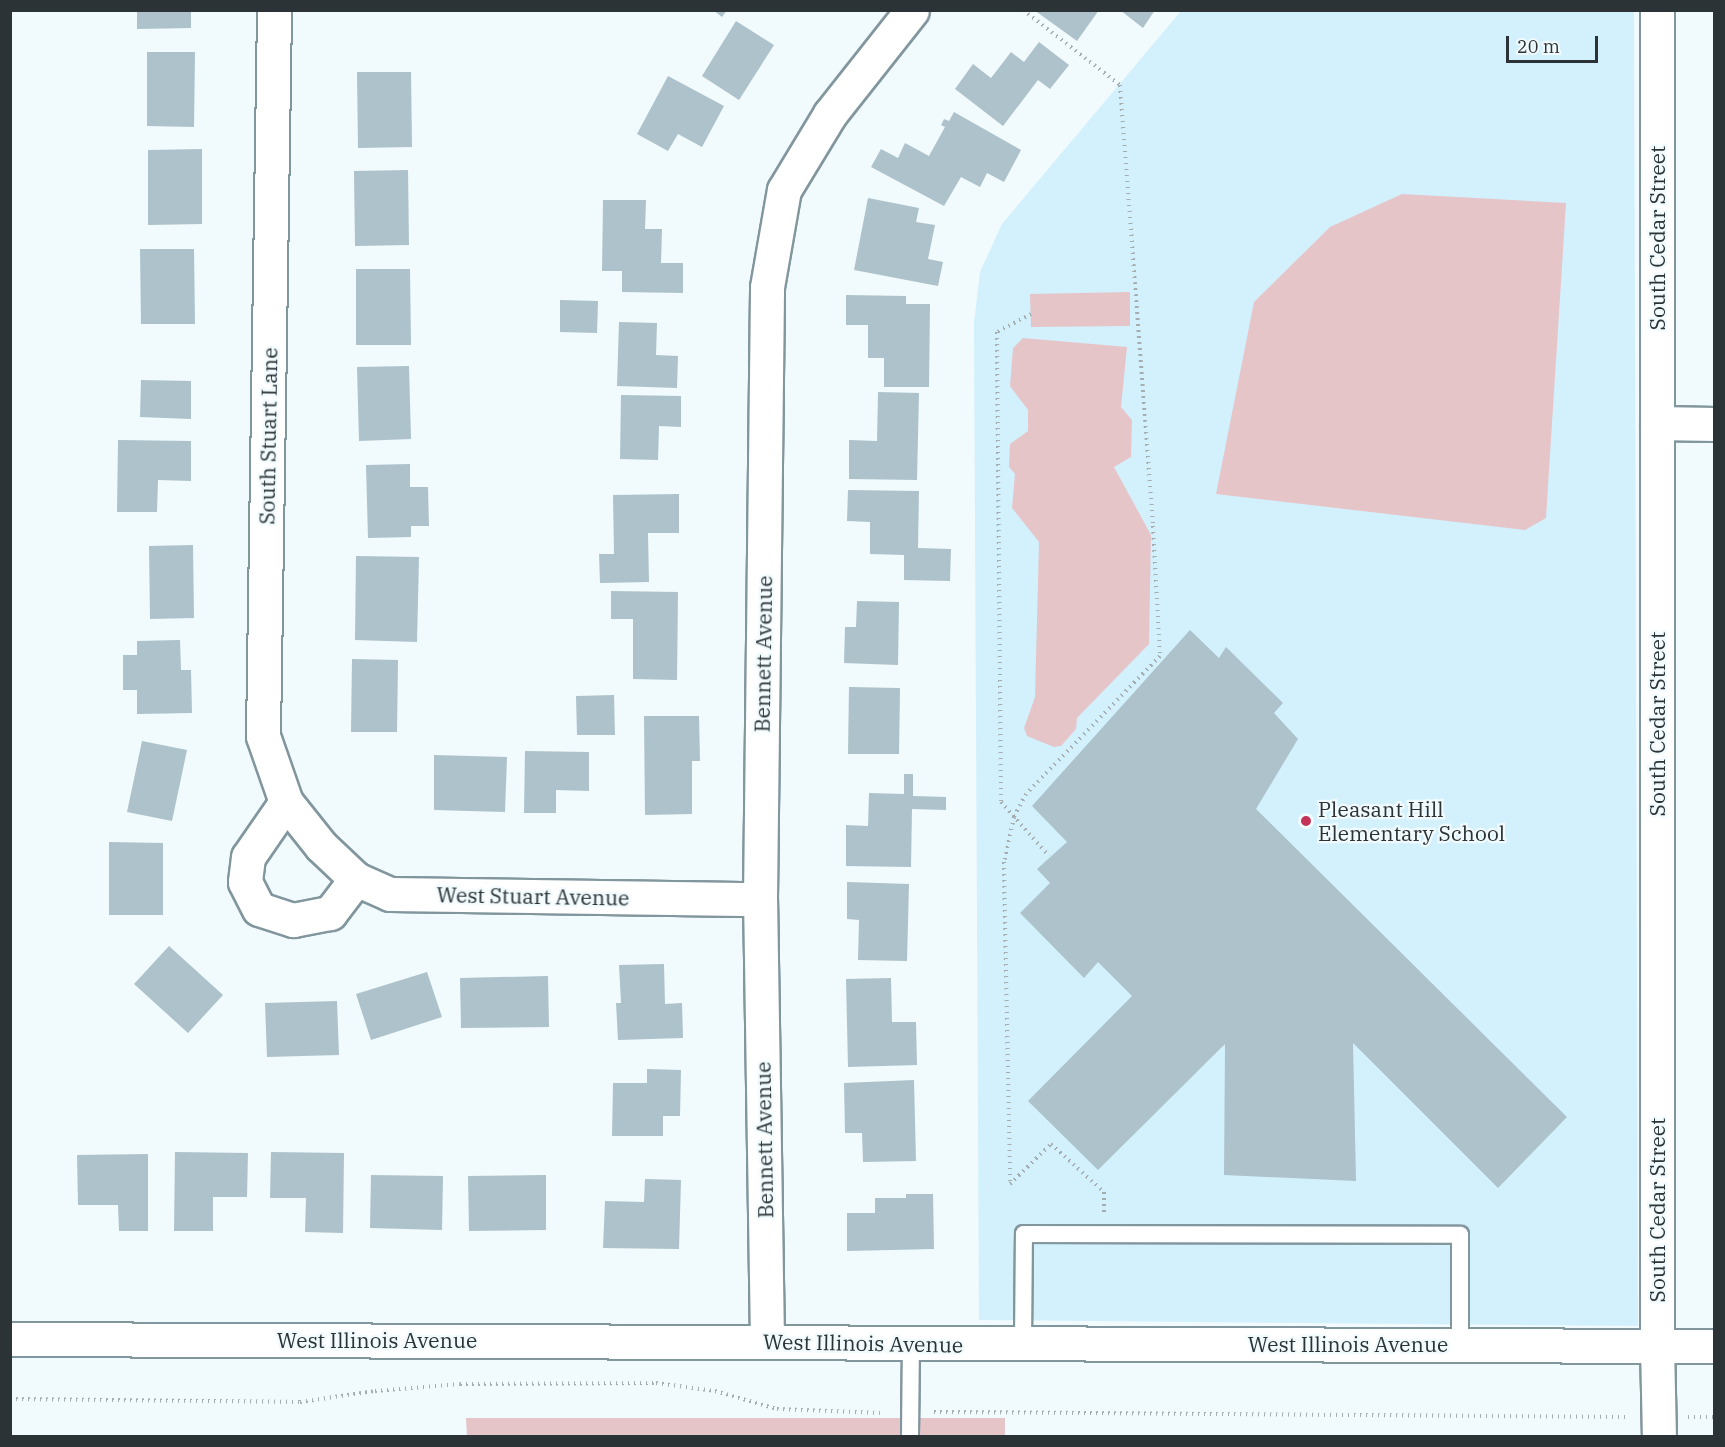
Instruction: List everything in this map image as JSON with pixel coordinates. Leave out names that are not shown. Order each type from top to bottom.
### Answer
[{"type":"street","name":"South Stuart Lane","points":[[274,10],[263,736],[286,802],[321,846]]},
{"type":"street","name":"Bennett Avenue","points":[[767,1341],[760,899],[767,287],[784,190],[830,114],[912,10]]},
{"type":"street","name":"South Cedar Street","points":[[1647,1427],[1657,1344],[1657,10]]},
{"type":"street","points":[[1657,423],[1714,424]]},
{"type":"street","points":[[286,802],[248,857],[245,882],[259,909],[293,920],[330,913],[356,879]]},
{"type":"street","name":"West Stuart Avenue","points":[[321,846],[356,879],[390,894],[760,899]]},
{"type":"street","name":"West Illinois Avenue","points":[[10,1339],[1714,1346]]},
{"type":"lane","points":[[1023,1344],[1024,1234],[1460,1235],[1460,1344]]},
{"type":"lane","points":[[910,1437],[911,1344]]},
{"type":"path","points":[[1023,10],[1120,85],[1160,656],[1026,794],[1014,817],[1005,862],[1010,1184],[1051,1144],[1104,1192],[1105,1234]]},
{"type":"path","points":[[1031,314],[997,332],[1001,802],[1049,856]]},
{"type":"path","points":[[10,1399],[300,1402],[375,1391],[460,1384],[656,1383],[715,1391],[777,1409],[880,1413]]},
{"type":"path","points":[[924,1412],[1647,1427]]},
{"type":"path","points":[[1684,1417],[1714,1417]]},
{"type":"shaded area","name":"Pleasant Hill Elementary School","points":[[1181,11],[1634,11],[1638,1326],[979,1320],[974,323],[980,272],[1002,224]]},
{"type":"shaded area","points":[[1402,194],[1566,203],[1546,518],[1525,530],[1216,494],[1254,302],[1330,227]]},
{"type":"shaded area","points":[[1130,292],[1130,326],[1031,327],[1030,294]]},
{"type":"shaded area","points":[[1023,338],[1127,347],[1121,407],[1132,420],[1131,457],[1114,467],[1151,535],[1149,644],[1077,718],[1076,729],[1061,746],[1054,747],[1027,736],[1024,728],[1035,697],[1039,542],[1012,508],[1015,474],[1009,467],[1010,444],[1028,431],[1028,410],[1010,386],[1013,348]]},
{"type":"shaded area","points":[[466,1418],[1005,1418],[1005,1436],[467,1436]]},
{"type":"building","points":[[137,10],[191,10],[191,28],[137,29]]},
{"type":"building","points":[[713,10],[727,10],[722,17]]},
{"type":"building","points":[[1034,10],[1099,10],[1077,41]]},
{"type":"building","points":[[1120,10],[1155,10],[1143,28]]},
{"type":"building","points":[[736,21],[774,45],[739,100],[702,76]]},
{"type":"building","points":[[1039,42],[1069,65],[1050,89],[1038,80],[1003,126],[955,89],[973,64],[991,78],[1011,52],[1024,62]]},
{"type":"building","points":[[147,52],[195,52],[194,127],[147,126]]},
{"type":"building","points":[[357,72],[411,72],[412,147],[358,148]]},
{"type":"building","points":[[668,76],[724,106],[702,147],[678,134],[668,151],[637,134]]},
{"type":"building","points":[[954,112],[1021,150],[1004,182],[987,173],[980,187],[961,177],[944,206],[871,167],[881,149],[898,158],[905,143],[929,156],[945,127],[941,125],[944,119],[949,121]]},
{"type":"building","points":[[202,149],[202,224],[148,225],[148,150]]},
{"type":"building","points":[[408,170],[409,245],[355,246],[354,171]]},
{"type":"building","points":[[868,198],[919,208],[916,222],[935,225],[928,259],[943,262],[938,286],[854,270]]},
{"type":"building","points":[[603,200],[646,200],[645,229],[662,229],[661,263],[683,263],[683,293],[622,292],[622,271],[602,271]]},
{"type":"building","points":[[140,249],[194,249],[195,324],[141,324]]},
{"type":"building","points":[[356,269],[410,269],[411,345],[356,345]]},
{"type":"building","points":[[846,295],[906,296],[906,304],[930,304],[929,387],[884,387],[884,358],[868,358],[868,325],[846,325]]},
{"type":"building","points":[[560,300],[598,301],[597,333],[560,332]]},
{"type":"building","points":[[619,322],[657,323],[656,355],[678,356],[677,388],[617,386]]},
{"type":"building","points":[[409,366],[411,439],[359,441],[357,367]]},
{"type":"building","points":[[141,380],[191,381],[191,419],[140,417]]},
{"type":"building","points":[[878,392],[919,393],[917,480],[849,479],[849,440],[877,441]]},
{"type":"building","points":[[621,395],[681,396],[681,427],[659,426],[658,460],[620,459]]},
{"type":"building","points":[[118,440],[191,441],[191,481],[158,480],[157,512],[117,512]]},
{"type":"building","points":[[410,464],[410,487],[428,487],[429,526],[411,526],[411,537],[368,538],[366,465]]},
{"type":"building","points":[[848,490],[919,491],[918,548],[951,549],[950,581],[904,580],[904,555],[870,554],[870,522],[847,521]]},
{"type":"building","points":[[679,494],[679,533],[648,533],[649,582],[600,583],[599,554],[614,554],[613,495]]},
{"type":"building","points":[[193,545],[194,618],[150,619],[149,546]]},
{"type":"building","points":[[356,556],[419,557],[417,642],[355,640]]},
{"type":"building","points":[[611,591],[678,592],[677,680],[633,679],[633,619],[611,619]]},
{"type":"building","points":[[857,601],[899,602],[898,665],[844,663],[845,627],[856,627]]},
{"type":"building","points":[[1190,630],[1219,658],[1226,647],[1283,703],[1274,713],[1298,739],[1256,809],[1567,1117],[1498,1188],[1353,1043],[1356,1181],[1224,1175],[1225,1044],[1098,1170],[1028,1101],[1132,996],[1098,962],[1084,978],[1020,913],[1050,883],[1037,869],[1067,842],[1032,806]]},
{"type":"building","points":[[180,640],[181,670],[191,670],[192,713],[137,714],[137,690],[123,690],[123,655],[137,655],[137,641]]},
{"type":"building","points":[[352,659],[398,660],[397,732],[351,732]]},
{"type":"building","points":[[849,687],[900,688],[899,754],[848,754]]},
{"type":"building","points":[[614,695],[615,735],[577,735],[576,696]]},
{"type":"building","points":[[644,716],[699,716],[700,761],[692,761],[692,814],[645,815]]},
{"type":"building","points":[[142,741],[187,750],[172,821],[127,812]]},
{"type":"building","points":[[525,751],[589,752],[589,791],[556,790],[556,813],[524,813]]},
{"type":"building","points":[[434,755],[507,757],[505,812],[434,810]]},
{"type":"building","points":[[904,774],[913,774],[913,796],[946,797],[946,810],[912,809],[911,867],[846,866],[846,825],[868,826],[869,793],[904,794]]},
{"type":"building","points":[[109,842],[163,843],[163,915],[109,915]]},
{"type":"building","points":[[847,882],[909,884],[907,961],[858,960],[859,920],[847,919]]},
{"type":"building","points":[[169,946],[223,995],[188,1033],[134,984]]},
{"type":"building","points":[[664,964],[665,1004],[682,1003],[683,1038],[618,1040],[616,1003],[621,1003],[619,965]]},
{"type":"building","points":[[427,972],[442,1017],[371,1040],[356,994]]},
{"type":"building","points":[[548,976],[549,1027],[461,1028],[460,978]]},
{"type":"building","points":[[891,978],[892,1022],[916,1022],[917,1065],[848,1067],[846,979]]},
{"type":"building","points":[[337,1001],[339,1055],[267,1057],[265,1003]]},
{"type":"building","points":[[647,1069],[681,1070],[680,1116],[663,1116],[663,1136],[612,1136],[613,1083],[647,1083]]},
{"type":"building","points":[[914,1080],[916,1161],[863,1162],[862,1133],[845,1133],[844,1083]]},
{"type":"building","points":[[175,1152],[248,1153],[247,1197],[213,1197],[213,1231],[174,1231]]},
{"type":"building","points":[[271,1152],[344,1153],[343,1233],[305,1232],[306,1198],[270,1198]]},
{"type":"building","points":[[148,1154],[148,1231],[119,1231],[118,1205],[78,1205],[77,1155]]},
{"type":"building","points":[[371,1175],[443,1176],[442,1230],[370,1228]]},
{"type":"building","points":[[546,1175],[546,1230],[469,1231],[468,1176]]},
{"type":"building","points":[[645,1179],[681,1180],[679,1249],[603,1248],[605,1201],[644,1202]]},
{"type":"building","points":[[906,1194],[933,1194],[934,1249],[847,1251],[847,1213],[875,1213],[875,1198],[906,1198]]},
{"type":"place","name":"Pleasant Hill Elementary School","points":[[1306,821]]}]
